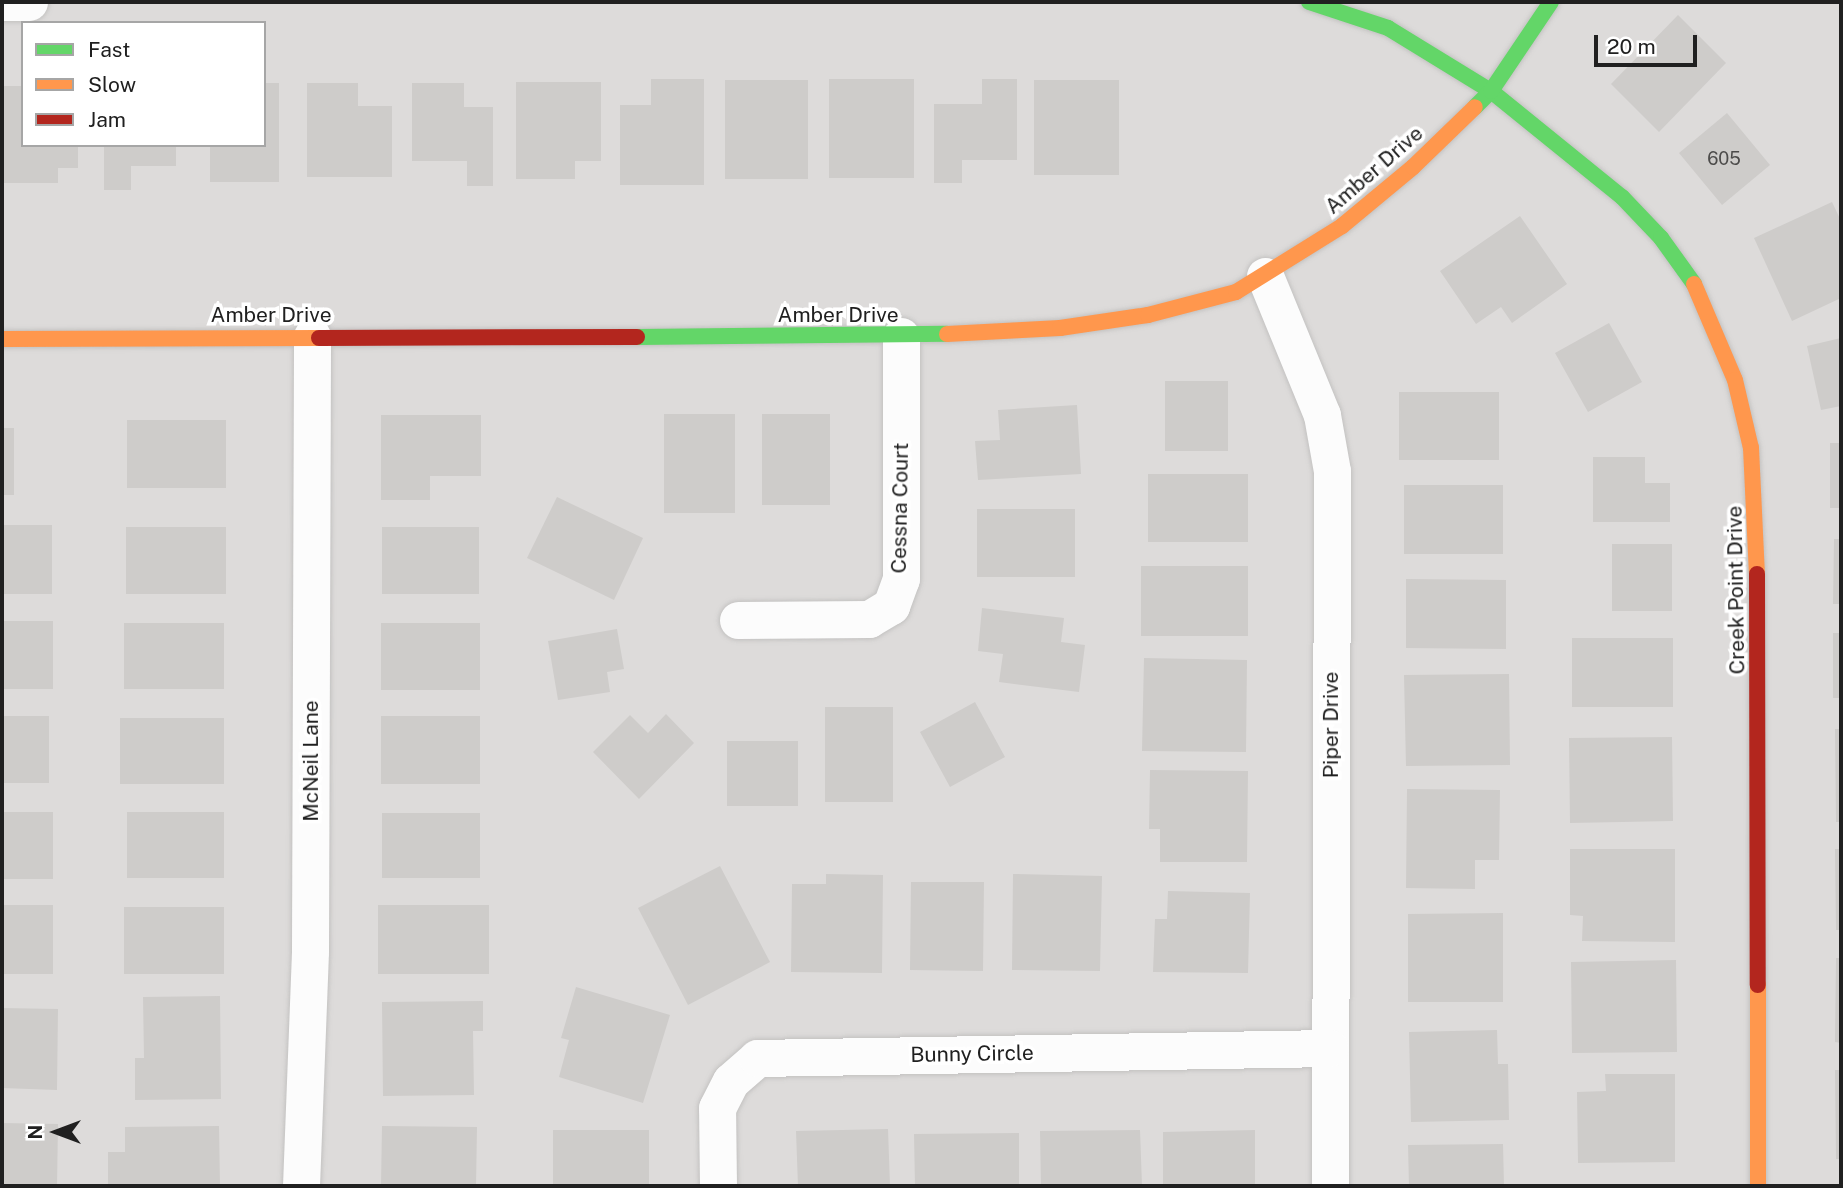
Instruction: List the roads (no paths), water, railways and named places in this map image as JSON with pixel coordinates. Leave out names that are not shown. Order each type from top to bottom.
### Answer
[{"type":"street","points":[[2,2],[29,2]]},
{"type":"street","name":"Creek Point Drive","points":[[1309,2],[1388,28],[1436,55],[1491,91],[1622,197],[1661,238],[1702,295],[1735,380],[1751,448],[1757,528],[1758,1186]]},
{"type":"street","name":"Amber Drive","points":[[2,339],[901,336],[1060,328],[1148,315],[1236,292],[1342,226],[1413,167],[1491,91],[1551,2]]},
{"type":"street","name":"Piper Drive","points":[[1265,276],[1322,415],[1332,471],[1330,1186]]},
{"type":"street","name":"McNeil Lane","points":[[301,1186],[310,951],[312,336]]},
{"type":"street","name":"Cessna Court","points":[[738,620],[870,619],[891,606],[901,579],[901,336]]},
{"type":"street","name":"Bunny Circle","points":[[718,1186],[718,1108],[731,1081],[757,1058],[1330,1048]]}]
